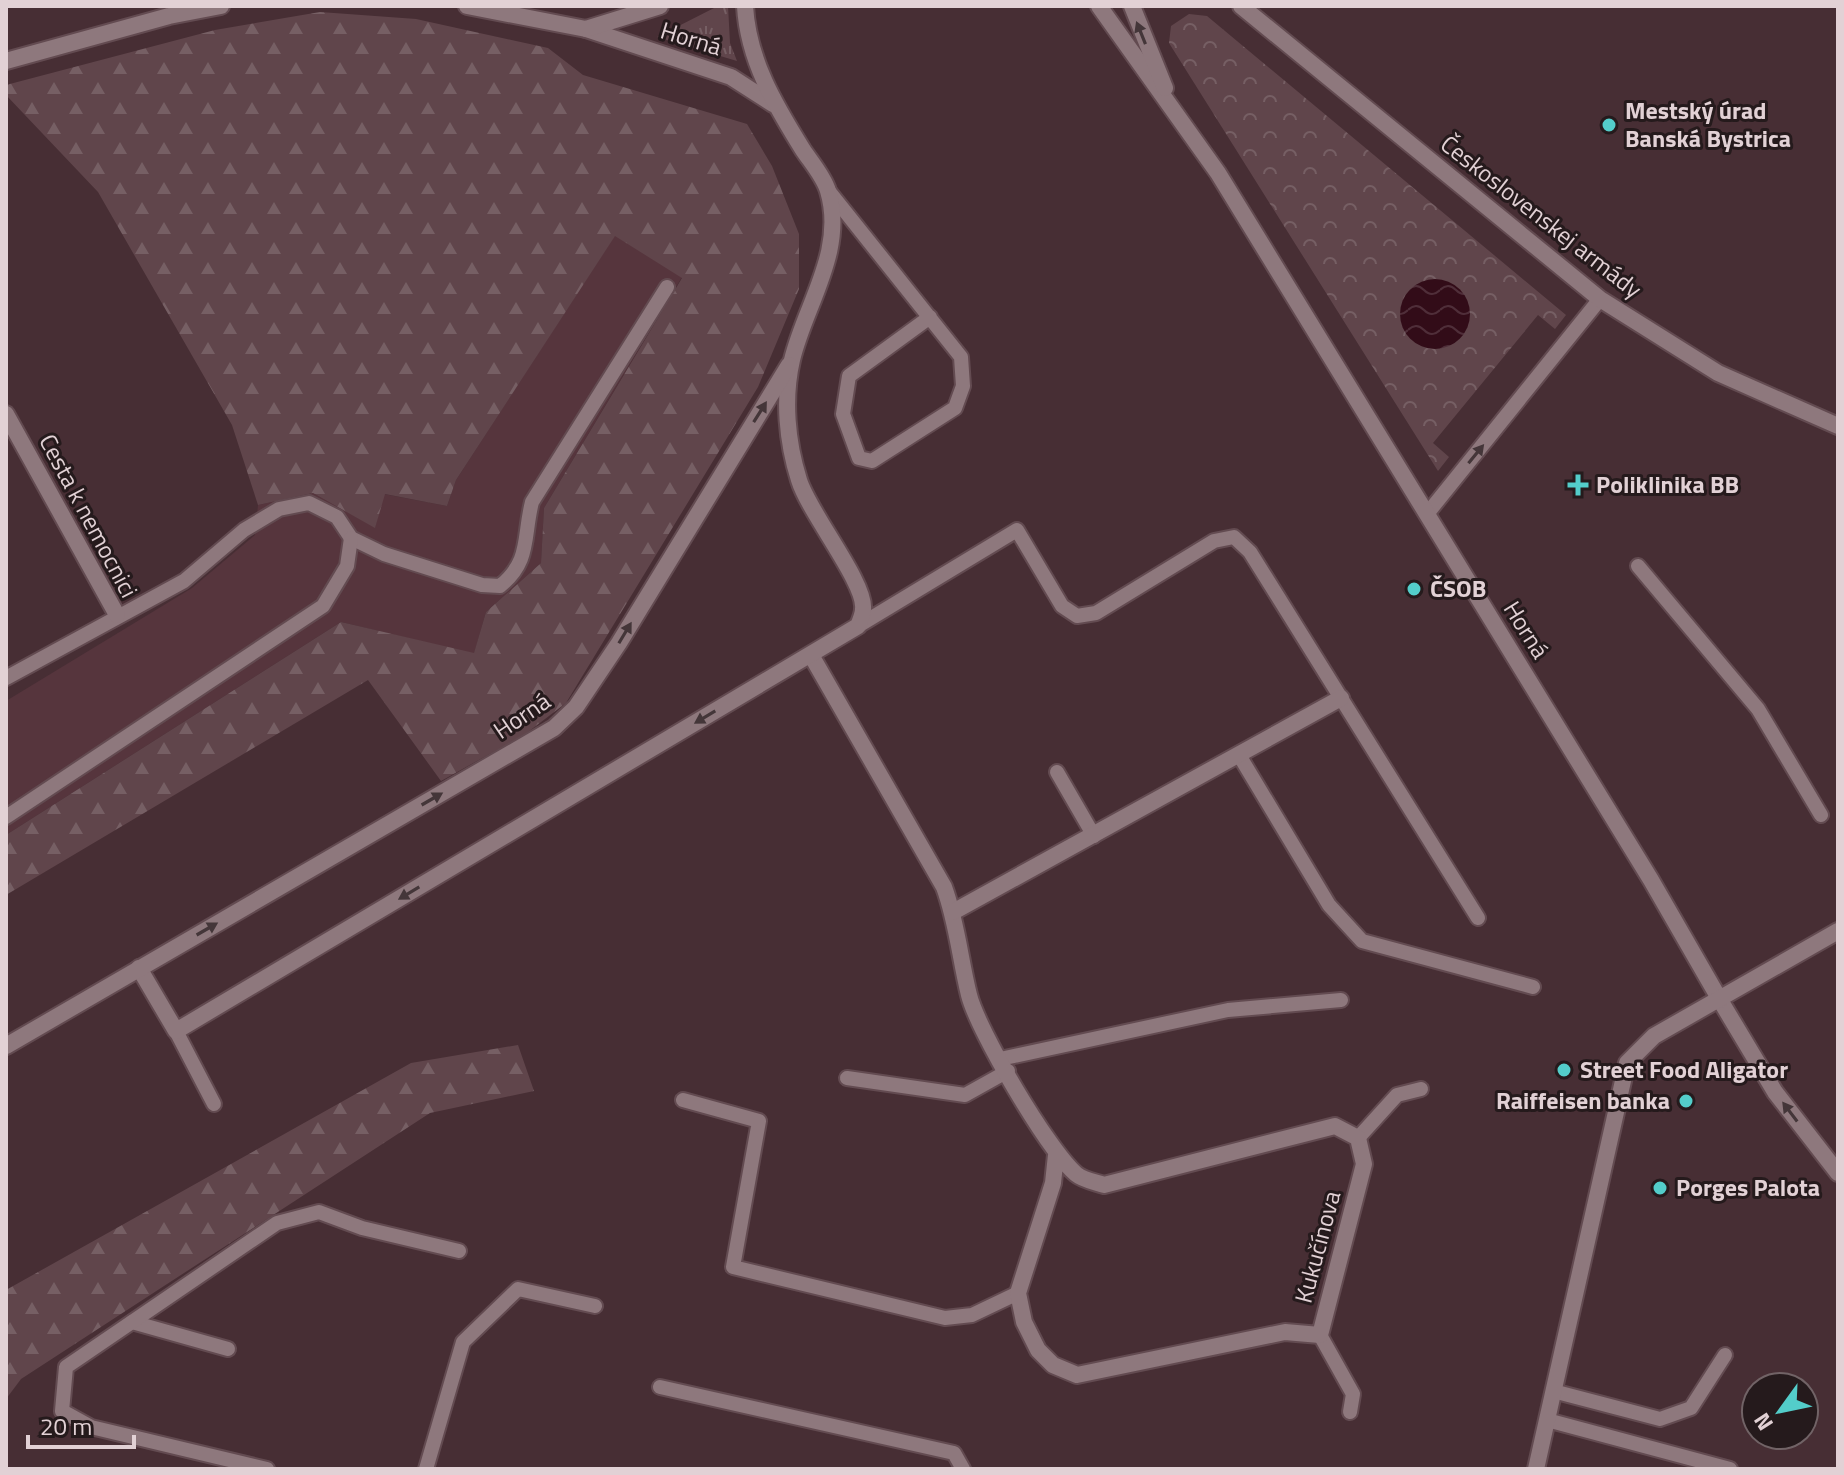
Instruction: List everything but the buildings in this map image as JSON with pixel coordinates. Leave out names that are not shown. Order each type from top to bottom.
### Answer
[{"type":"street","points":[[6,61],[169,16],[221,6]]},
{"type":"street","points":[[467,6],[586,29],[660,6]]},
{"type":"street","name":"Horná","points":[[6,1046],[554,728],[576,707],[619,643],[792,361],[823,274],[832,236],[828,190],[775,106],[754,58],[745,6]]},
{"type":"street","name":"Horná","points":[[1099,6],[1134,61],[1175,111],[1427,514],[1651,880],[1775,1092],[1838,1173]]},
{"type":"street","name":"Horná","points":[[1132,6],[1175,111]]},
{"type":"street","name":"Československej armády","points":[[1241,6],[1600,299],[1718,373],[1838,426]]},
{"type":"street","name":"Horná","points":[[586,29],[731,77],[775,106]]},
{"type":"street","name":"Horná","points":[[792,361],[787,407],[790,449],[814,516],[857,584],[864,607],[858,626]]},
{"type":"street","name":"Cesta k nemocnici","points":[[6,414],[117,615]]},
{"type":"street","points":[[139,968],[176,1031],[858,626]]},
{"type":"street","points":[[811,655],[944,887],[953,912],[977,1021],[1056,1155],[1079,1177],[1104,1185],[1335,1126],[1358,1138]]},
{"type":"street","points":[[953,912],[1341,698]]},
{"type":"street","points":[[1536,1469],[1627,1063],[1637,1049],[1654,1036],[1838,931]]},
{"type":"street","name":"Kukučínova","points":[[1018,1293],[1024,1322],[1038,1350],[1053,1365],[1077,1375],[1285,1332],[1320,1335],[1364,1164],[1358,1138]]},
{"type":"street","points":[[1018,1293],[1053,1183],[1056,1155]]},
{"type":"lane","points":[[828,190],[930,317],[961,357],[963,386],[955,408],[872,461],[859,458],[843,414],[849,376],[930,317]]},
{"type":"lane","points":[[117,615],[184,581],[244,530],[279,509],[309,503],[337,517],[351,538],[384,554],[482,585],[500,586],[516,573],[525,552],[525,527],[532,502],[667,287]]},
{"type":"lane","points":[[1427,514],[1600,299]]},
{"type":"lane","points":[[858,626],[1017,530],[1062,606],[1077,616],[1096,613],[1214,541],[1234,537],[1250,552],[1478,918]]},
{"type":"lane","points":[[6,817],[323,606],[347,566],[351,538]]},
{"type":"lane","points":[[1638,566],[1758,709],[1821,815]]},
{"type":"lane","name":"Cesta k nemocnici","points":[[6,677],[117,615]]},
{"type":"lane","points":[[1239,755],[1329,905],[1362,941],[1533,987]]},
{"type":"lane","points":[[1057,772],[1094,836]]},
{"type":"lane","points":[[847,1078],[965,1095],[1004,1065],[1228,1010],[1341,1000]]},
{"type":"lane","points":[[176,1031],[214,1104]]},
{"type":"lane","points":[[1358,1138],[1397,1095],[1421,1089]]},
{"type":"lane","points":[[683,1100],[759,1121],[733,1267],[945,1318],[972,1315],[1018,1293]]},
{"type":"lane","points":[[267,1469],[91,1427],[62,1411],[66,1367],[277,1223],[319,1212],[362,1228],[459,1251]]},
{"type":"lane","points":[[426,1469],[463,1342],[518,1289],[595,1306]]},
{"type":"lane","points":[[132,1322],[228,1349]]},
{"type":"lane","points":[[1320,1335],[1353,1394],[1350,1412]]},
{"type":"lane","points":[[1553,1391],[1660,1419],[1691,1408],[1725,1355]]},
{"type":"lane","points":[[660,1387],[954,1453],[963,1469]]},
{"type":"lane","points":[[1547,1420],[1730,1469]]},
{"type":"shaded area","points":[[615,235],[682,277],[544,508],[541,563],[486,612],[474,654],[341,622],[6,835],[6,701],[192,588],[255,535],[258,505],[313,493],[375,527],[384,494],[447,506],[456,480]]},
{"type":"green space","points":[[718,6],[728,6],[730,43],[737,61],[657,37]]},
{"type":"green space","points":[[320,12],[416,19],[548,48],[583,75],[747,124],[772,166],[799,234],[799,289],[758,387],[566,703],[524,735],[441,781],[368,680],[6,895],[6,835],[341,622],[474,653],[486,612],[541,563],[544,508],[682,278],[615,236],[456,480],[447,506],[385,494],[375,528],[313,493],[258,505],[232,425],[98,192],[6,95],[6,85],[215,30]]},
{"type":"green space","points":[[1189,14],[1207,16],[1566,315],[1555,329],[1538,315],[1433,443],[1449,457],[1438,471],[1169,43],[1171,26]]},
{"type":"green space","points":[[518,1045],[534,1091],[430,1113],[21,1379],[6,1399],[6,1290],[411,1063]]},
{"type":"water","points":[[1442,279],[1464,294],[1470,314],[1468,328],[1460,339],[1449,347],[1428,349],[1410,339],[1402,328],[1400,307],[1410,289],[1421,281]]},
{"type":"place","name":"Mestský úrad Banská Bystrica","points":[[1609,125]]},
{"type":"place","name":"Poliklinika BB","points":[[1578,485]]},
{"type":"place","name":"ČSOB","points":[[1414,589]]},
{"type":"place","name":"Street Food Aligator","points":[[1564,1070]]},
{"type":"place","name":"Raiffeisen banka","points":[[1686,1101]]},
{"type":"place","name":"Porges Palota","points":[[1660,1188]]}]
